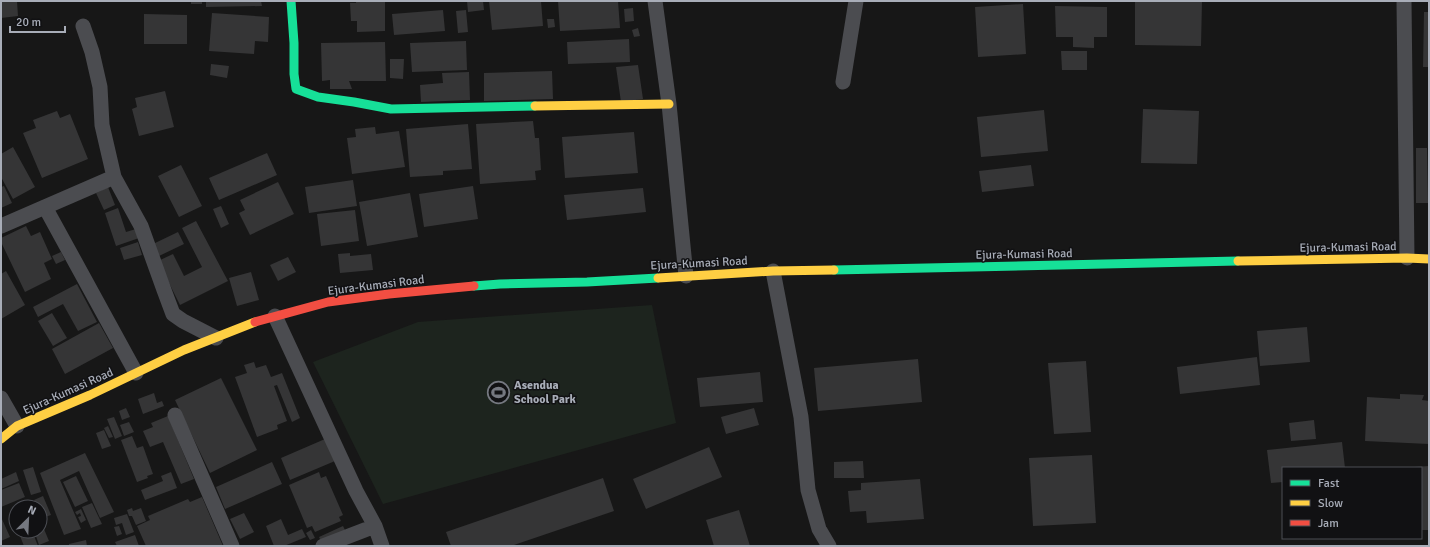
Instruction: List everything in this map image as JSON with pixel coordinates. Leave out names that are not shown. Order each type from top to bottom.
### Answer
[{"type":"main road","points":[[291,1],[296,89],[308,95],[333,101],[353,102],[391,109],[669,104]]},
{"type":"main road","name":"Ejura-Kumasi Road","points":[[1,439],[17,426],[90,395],[184,350],[248,324],[328,302],[397,293],[500,284],[587,282],[773,271],[1407,258],[1429,259]]},
{"type":"street","points":[[655,1],[669,104],[686,276]]},
{"type":"street","points":[[842,82],[856,1]]},
{"type":"street","points":[[1404,1],[1407,258]]},
{"type":"street","points":[[83,26],[92,52],[100,87],[102,125],[114,177],[142,226],[173,314],[183,321],[216,338]]},
{"type":"street","points":[[1,226],[114,177]]},
{"type":"street","points":[[45,207],[136,373]]},
{"type":"street","points":[[773,271],[801,417],[808,490],[819,529],[829,546]]},
{"type":"street","points":[[275,316],[382,546]]},
{"type":"street","points":[[1,398],[17,426]]},
{"type":"street","points":[[174,415],[232,546]]},
{"type":"street","points":[[323,546],[374,526]]},
{"type":"shaded area","name":"Asendua School Park","points":[[652,305],[676,423],[383,504],[313,362],[418,322]]},
{"type":"building","points":[[1,1],[17,1],[18,16],[1,18]]},
{"type":"building","points":[[191,1],[202,1],[202,4],[191,4]]},
{"type":"building","points":[[206,1],[261,1],[262,6],[206,7]]},
{"type":"building","points":[[356,1],[385,1],[385,31],[357,32],[357,21],[351,21],[350,3],[356,3]]},
{"type":"building","points":[[467,1],[483,1],[484,10],[468,12]]},
{"type":"building","points":[[489,1],[541,1],[543,26],[492,30]]},
{"type":"building","points":[[558,1],[618,1],[620,28],[560,31]]},
{"type":"building","points":[[1135,1],[1202,1],[1201,46],[1135,45]]},
{"type":"building","points":[[1023,4],[1026,54],[978,57],[975,7]]},
{"type":"building","points":[[1055,6],[1107,7],[1107,37],[1094,37],[1094,48],[1073,47],[1073,37],[1056,37]]},
{"type":"building","points":[[633,8],[634,21],[625,22],[624,9]]},
{"type":"building","points":[[443,10],[445,31],[394,35],[392,14]]},
{"type":"building","points":[[466,10],[468,32],[458,33],[456,11]]},
{"type":"building","points":[[1424,12],[1429,12],[1429,67],[1423,67]]},
{"type":"building","points":[[212,13],[269,17],[268,42],[255,41],[254,54],[209,51]]},
{"type":"building","points":[[144,14],[187,15],[187,44],[144,44]]},
{"type":"building","points":[[547,19],[554,19],[555,27],[548,28]]},
{"type":"building","points":[[638,28],[640,36],[634,37],[632,30]]},
{"type":"building","points":[[629,39],[630,62],[568,64],[567,42]]},
{"type":"building","points":[[466,41],[467,70],[412,72],[410,43]]},
{"type":"building","points":[[385,42],[386,81],[349,81],[352,89],[330,89],[330,80],[322,81],[321,43]]},
{"type":"building","points":[[1061,51],[1087,51],[1087,70],[1062,70]]},
{"type":"building","points":[[390,59],[404,59],[403,79],[390,78]]},
{"type":"building","points":[[211,64],[229,66],[227,78],[210,75]]},
{"type":"building","points":[[638,65],[643,99],[621,102],[616,67]]},
{"type":"building","points":[[552,71],[553,99],[484,101],[484,73]]},
{"type":"building","points":[[469,72],[470,100],[421,102],[420,85],[443,83],[442,73]]},
{"type":"building","points":[[165,91],[174,127],[139,136],[132,109],[137,107],[135,98]]},
{"type":"building","points":[[1143,109],[1199,111],[1197,164],[1141,163]]},
{"type":"building","points":[[1044,110],[1048,151],[981,157],[977,117]]},
{"type":"building","points":[[57,111],[60,118],[70,114],[88,159],[42,178],[23,133],[36,128],[33,120]]},
{"type":"building","points":[[533,121],[535,138],[539,138],[541,170],[535,171],[536,180],[480,184],[476,124]]},
{"type":"building","points":[[468,124],[472,169],[443,171],[443,175],[410,177],[406,129]]},
{"type":"building","points":[[375,127],[376,134],[399,131],[405,167],[352,174],[347,138],[356,137],[355,129]]},
{"type":"building","points":[[634,132],[638,173],[565,178],[562,137]]},
{"type":"building","points":[[13,147],[35,187],[13,199],[1,177],[1,154]]},
{"type":"building","points":[[1416,148],[1427,148],[1428,203],[1416,203]]},
{"type":"building","points":[[267,153],[277,175],[219,200],[209,178]]},
{"type":"building","points":[[181,165],[202,206],[179,217],[158,176]]},
{"type":"building","points":[[1031,165],[1034,186],[982,192],[979,171]]},
{"type":"building","points":[[353,180],[357,206],[309,213],[305,187]]},
{"type":"building","points":[[278,182],[294,214],[250,235],[239,213],[245,210],[240,200]]},
{"type":"building","points":[[4,186],[12,203],[1,208],[1,187]]},
{"type":"building","points":[[473,186],[478,219],[424,227],[419,194]]},
{"type":"building","points":[[108,187],[115,205],[104,210],[96,193]]},
{"type":"building","points":[[643,188],[646,212],[567,220],[564,195]]},
{"type":"building","points":[[410,193],[418,237],[367,246],[359,202]]},
{"type":"building","points":[[221,206],[229,224],[221,228],[213,209]]},
{"type":"building","points":[[118,208],[126,232],[136,229],[139,238],[116,246],[105,213]]},
{"type":"building","points":[[355,210],[359,241],[321,246],[317,214]]},
{"type":"building","points":[[196,221],[228,281],[180,305],[158,261],[173,254],[184,276],[202,267],[182,228]]},
{"type":"building","points":[[26,226],[31,236],[40,232],[52,259],[44,263],[51,279],[25,292],[1,242],[1,238]]},
{"type":"building","points":[[178,232],[184,244],[159,256],[153,244]]},
{"type":"building","points":[[138,242],[142,255],[124,260],[120,248]]},
{"type":"building","points":[[61,252],[65,260],[56,264],[52,256]]},
{"type":"building","points":[[350,253],[350,256],[371,254],[373,270],[340,273],[338,254]]},
{"type":"building","points":[[288,257],[296,272],[278,281],[270,265]]},
{"type":"building","points":[[6,271],[25,305],[1,319],[1,274]]},
{"type":"building","points":[[251,272],[259,300],[237,306],[229,278]]},
{"type":"building","points":[[77,284],[97,322],[78,331],[63,304],[38,317],[33,307]]},
{"type":"building","points":[[52,313],[67,338],[53,346],[38,321]]},
{"type":"building","points":[[99,323],[113,348],[65,374],[52,349]]},
{"type":"building","points":[[1307,327],[1310,362],[1260,366],[1257,331]]},
{"type":"building","points":[[1257,357],[1260,385],[1180,394],[1177,367]]},
{"type":"building","points":[[918,359],[922,402],[818,411],[814,368]]},
{"type":"building","points":[[1086,361],[1091,432],[1054,434],[1048,363]]},
{"type":"building","points":[[254,362],[256,368],[266,365],[271,377],[282,373],[300,418],[292,422],[277,385],[274,386],[287,421],[277,425],[278,429],[257,437],[235,377],[247,373],[244,365]]},
{"type":"building","points":[[760,372],[763,402],[700,407],[697,378]]},
{"type":"building","points":[[221,378],[257,450],[210,473],[175,400]]},
{"type":"building","points":[[154,393],[157,403],[162,401],[164,406],[143,414],[138,399]]},
{"type":"building","points":[[1400,394],[1424,395],[1422,400],[1429,401],[1429,444],[1365,441],[1367,397],[1400,399]]},
{"type":"building","points":[[126,408],[130,417],[122,420],[119,411]]},
{"type":"building","points":[[754,408],[759,425],[726,434],[721,417]]},
{"type":"building","points":[[168,416],[194,479],[181,484],[163,442],[150,447],[143,431],[153,427],[151,423]]},
{"type":"building","points":[[114,417],[122,436],[115,439],[107,419]]},
{"type":"building","points":[[1314,420],[1316,439],[1291,441],[1289,423]]},
{"type":"building","points":[[129,422],[134,432],[124,436],[120,425]]},
{"type":"building","points":[[108,426],[113,437],[109,438],[104,428]]},
{"type":"building","points":[[104,430],[111,446],[102,449],[96,433]]},
{"type":"building","points":[[132,436],[137,448],[143,446],[153,474],[147,476],[148,478],[137,482],[121,440]]},
{"type":"building","points":[[325,439],[335,461],[290,480],[281,458]]},
{"type":"building","points":[[1342,442],[1345,467],[1282,467],[1282,482],[1271,483],[1267,450]]},
{"type":"building","points":[[709,447],[722,477],[646,509],[633,479]]},
{"type":"building","points":[[85,453],[114,512],[100,518],[79,471],[60,480],[81,529],[64,535],[40,473]]},
{"type":"building","points":[[1092,455],[1096,523],[1033,526],[1029,458]]},
{"type":"building","points":[[863,461],[864,478],[834,478],[834,462]]},
{"type":"building","points":[[272,462],[282,484],[225,509],[216,487]]},
{"type":"building","points":[[1429,466],[1429,530],[1422,530],[1422,467],[1414,467]]},
{"type":"building","points":[[33,467],[41,492],[31,495],[23,470]]},
{"type":"building","points":[[16,472],[19,481],[1,489],[1,479]]},
{"type":"building","points":[[171,472],[177,488],[145,500],[141,490],[163,481],[161,476]]},
{"type":"building","points":[[319,472],[321,478],[326,476],[343,515],[339,517],[341,521],[315,532],[312,526],[307,528],[289,485]]},
{"type":"building","points":[[76,476],[88,501],[75,507],[63,482]]},
{"type":"building","points":[[603,478],[614,511],[511,546],[451,546],[446,532]]},
{"type":"building","points":[[920,479],[924,519],[867,523],[866,511],[850,512],[848,491],[861,490],[861,483]]},
{"type":"building","points":[[19,483],[25,497],[20,499],[8,499],[8,504],[1,507],[1,490]]},
{"type":"building","points":[[43,496],[44,499],[36,499]]},
{"type":"building","points":[[202,497],[223,546],[146,546],[137,526],[150,520],[148,516],[188,499],[190,502]]},
{"type":"building","points":[[92,503],[102,524],[91,528],[82,507]]},
{"type":"building","points":[[48,508],[51,515],[48,516]]},
{"type":"building","points":[[132,508],[133,511],[141,508],[146,521],[136,525],[132,516],[129,516],[127,510]]},
{"type":"building","points":[[81,509],[86,520],[81,523],[78,517],[81,516],[80,513],[77,515],[75,512]]},
{"type":"building","points":[[739,510],[750,546],[714,546],[706,520]]},
{"type":"building","points":[[244,513],[254,532],[240,539],[230,519]]},
{"type":"building","points":[[127,514],[134,532],[126,535],[122,523],[116,525],[114,518]]},
{"type":"building","points":[[1,517],[8,533],[8,538],[1,541]]},
{"type":"building","points":[[281,519],[288,535],[302,529],[306,537],[284,546],[274,546],[266,526]]},
{"type":"building","points":[[119,526],[122,534],[117,536],[114,527]]},
{"type":"building","points":[[343,526],[346,532],[322,543],[319,537]]},
{"type":"building","points":[[311,530],[315,538],[310,540],[306,533]]},
{"type":"building","points":[[135,535],[139,546],[117,546],[115,542]]},
{"type":"building","points":[[21,539],[35,539],[38,546],[24,546]]},
{"type":"building","points":[[37,539],[48,539],[49,541],[39,545]]},
{"type":"building","points":[[86,540],[87,546],[69,546],[69,544]]},
{"type":"traffic: fast","points":[[291,1],[296,89],[318,97],[391,109],[535,106]]},
{"type":"traffic: fast","points":[[834,270],[1238,261]]},
{"type":"traffic: fast","points":[[474,286],[658,278]]},
{"type":"traffic: slow","points":[[535,106],[669,104]]},
{"type":"traffic: slow","points":[[1238,261],[1407,258],[1429,259]]},
{"type":"traffic: slow","points":[[658,278],[773,271],[834,270]]},
{"type":"traffic: slow","points":[[1,439],[17,426],[90,395],[184,350],[255,322]]},
{"type":"traffic: jam","points":[[255,322],[328,302],[389,294],[474,286]]},
{"type":"place","name":"Asendua School Park","points":[[499,392]]}]
